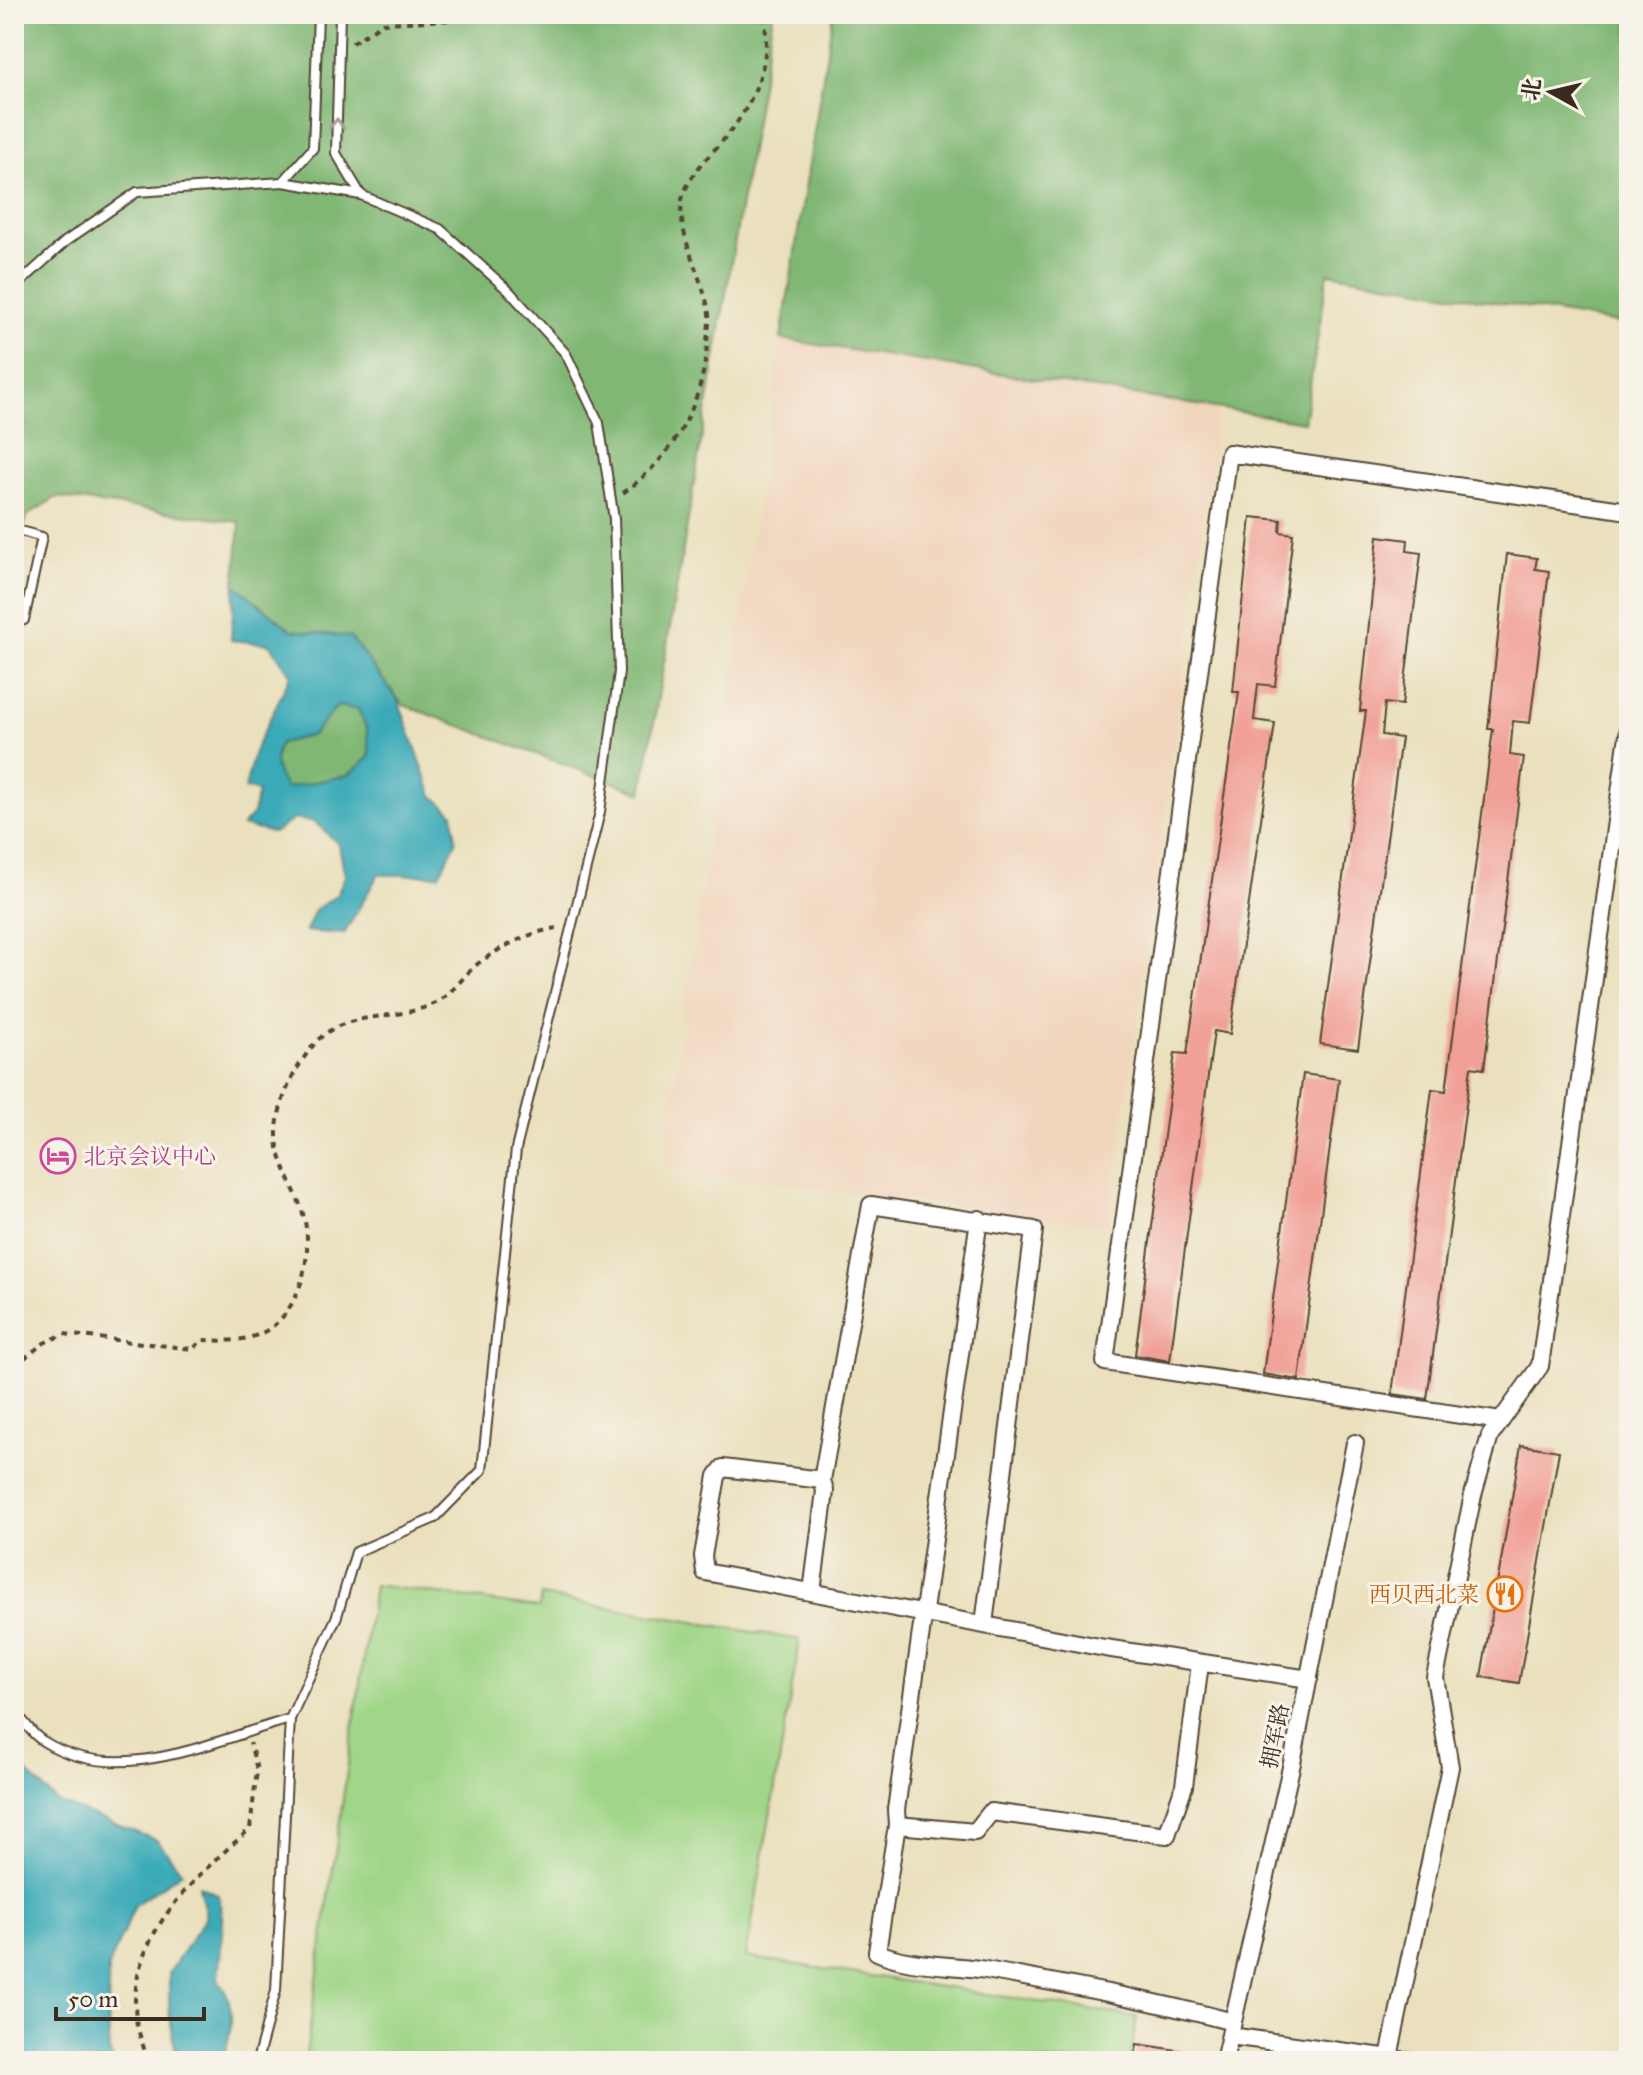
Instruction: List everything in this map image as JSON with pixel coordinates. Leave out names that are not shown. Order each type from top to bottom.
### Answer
[{"type":"street","points":[[1501,1421],[1105,1362],[1229,453],[1629,511]]},
{"type":"street","points":[[1389,2057],[1450,1767],[1435,1677],[1473,1495],[1490,1436],[1540,1366],[1629,728]]},
{"type":"street","points":[[812,1592],[825,1491],[822,1480],[871,1205],[979,1219],[1034,1230],[984,1624]]},
{"type":"street","points":[[979,1219],[877,1952],[894,1959],[967,1967],[1140,1997],[1231,2029],[1413,2061]]},
{"type":"street","name":"拥军路","points":[[1224,2061],[1309,1679],[1355,1443]]},
{"type":"street","points":[[822,1480],[723,1468],[717,1476],[703,1556],[705,1572],[812,1592],[819,1597],[1200,1664],[1309,1679]]},
{"type":"street","points":[[897,1825],[975,1832],[991,1812],[1167,1835],[1184,1786],[1200,1664]]},
{"type":"lane","points":[[283,182],[313,148],[318,14]]},
{"type":"lane","points":[[340,14],[336,153],[361,195]]},
{"type":"lane","points":[[14,288],[66,241],[137,192],[283,182],[361,195],[440,229],[509,291],[566,354],[599,423],[612,501],[619,672],[600,812],[516,1149],[482,1470],[435,1518],[356,1552],[337,1616],[290,1719],[276,1990],[257,2061]]},
{"type":"lane","points":[[14,529],[42,537],[24,620],[14,622]]},
{"type":"lane","points":[[14,1710],[41,1741],[91,1762],[147,1760],[290,1719]]},
{"type":"path","points":[[339,49],[365,37],[383,23],[500,18],[509,14]]},
{"type":"path","points":[[612,501],[642,479],[669,451],[689,418],[705,372],[709,311],[686,236],[682,198],[701,161],[732,129],[756,90],[768,35],[763,14]]},
{"type":"path","points":[[14,1366],[44,1343],[64,1334],[193,1349],[202,1340],[236,1341],[263,1333],[286,1312],[302,1281],[309,1250],[305,1220],[278,1147],[278,1118],[295,1069],[319,1039],[353,1021],[419,1010],[439,1001],[478,964],[512,944],[548,930],[573,926]]},
{"type":"path","points":[[148,2061],[136,2018],[140,1972],[155,1930],[185,1889],[250,1829],[257,1770],[247,1731]]},
{"type":"shaded area","points":[[781,339],[1219,409],[1109,1227],[662,1167]]},
{"type":"green space","points":[[14,14],[773,14],[642,793],[403,705],[350,637],[291,630],[235,585],[240,522],[57,497],[28,515],[14,557]]},
{"type":"green space","points":[[833,14],[1629,14],[1629,325],[1328,273],[1304,422],[781,339]]},
{"type":"green space","points":[[337,706],[358,709],[367,729],[370,756],[349,775],[286,788],[276,766],[280,743],[312,735]]},
{"type":"green space","points":[[374,1585],[539,1608],[541,1596],[800,1640],[746,1957],[1137,2017],[1130,2061],[305,2061]]},
{"type":"water","points":[[235,585],[291,630],[350,637],[398,700],[433,796],[453,813],[456,842],[439,875],[378,875],[344,934],[306,931],[315,910],[337,895],[345,876],[339,845],[315,822],[294,819],[274,833],[242,826],[253,814],[258,791],[245,789],[254,752],[291,675],[270,644],[231,640]],"holes":[[[337,706],[358,709],[367,729],[370,756],[349,775],[286,788],[276,766],[280,743],[312,735]]]},
{"type":"water","points":[[14,1759],[57,1802],[157,1840],[182,1872],[135,1905],[108,1968],[109,2052],[114,2061],[14,2061]]},
{"type":"water","points":[[199,1886],[219,1895],[223,1926],[218,1979],[231,2008],[229,2039],[222,2061],[177,2061],[169,2012],[169,1973],[206,1916]]},
{"type":"building","points":[[1251,517],[1281,520],[1280,532],[1293,534],[1275,686],[1258,684],[1254,720],[1275,723],[1230,1034],[1214,1031],[1170,1361],[1135,1355],[1175,1053],[1187,1054],[1239,692],[1233,692]]},
{"type":"building","points":[[1378,536],[1408,540],[1407,551],[1421,553],[1402,705],[1385,703],[1382,735],[1401,738],[1358,1049],[1320,1044],[1366,711],[1360,711]]},
{"type":"building","points":[[1507,554],[1537,558],[1535,569],[1549,571],[1530,723],[1513,721],[1510,755],[1524,757],[1484,1069],[1471,1067],[1427,1399],[1392,1394],[1432,1089],[1446,1091],[1493,729],[1488,729]]},
{"type":"building","points":[[1303,1074],[1339,1079],[1299,1380],[1263,1374]]},
{"type":"building","points":[[1521,1445],[1559,1451],[1519,1683],[1481,1677]]},
{"type":"building","points":[[1137,2044],[1191,2052],[1190,2061],[1134,2061]]},
{"type":"place","name":"北京会议中心","points":[[58,1156]]},
{"type":"place","name":"西贝西北菜","points":[[1505,1594]]}]
